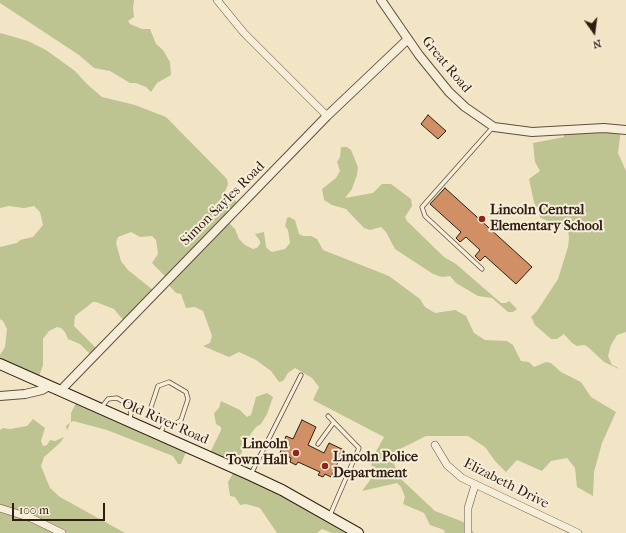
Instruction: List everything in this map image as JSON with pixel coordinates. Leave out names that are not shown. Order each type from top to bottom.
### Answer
[{"type":"main road","name":"Old River Road","points":[[0,364],[250,475],[329,516],[358,533]]},
{"type":"street","points":[[218,0],[244,33],[327,116]]},
{"type":"street","name":"Great Road","points":[[381,0],[408,39],[449,92],[465,107],[494,127],[532,132],[604,128],[626,130]]},
{"type":"street","name":"Simon Sayles Road","points":[[61,390],[130,317],[327,116],[408,39]]},
{"type":"street","points":[[0,396],[25,394],[42,390],[49,386]]},
{"type":"street","name":"Elizabeth Drive","points":[[435,445],[453,472],[475,485],[578,533]]},
{"type":"street","points":[[468,533],[468,508],[475,485]]},
{"type":"street","points":[[0,508],[31,518],[62,533]]},
{"type":"lane","points":[[482,269],[425,216],[422,207],[494,127]]},
{"type":"lane","points":[[250,475],[301,375]]},
{"type":"lane","points":[[169,382],[186,392],[188,399],[181,420],[175,424],[164,424],[151,417],[150,410],[158,386],[169,382]]},
{"type":"lane","points":[[101,408],[108,399],[116,398],[129,405],[131,414],[129,421]]},
{"type":"lane","points":[[328,416],[358,446],[359,452],[329,516]]},
{"type":"lane","points":[[318,444],[334,422]]},
{"type":"lane","points":[[160,435],[164,424]]},
{"type":"green space","points":[[0,0],[134,0],[134,17],[128,21],[130,24],[142,29],[150,29],[156,44],[163,50],[170,62],[171,75],[157,83],[151,92],[146,87],[136,83],[130,83],[110,71],[94,68],[79,55],[0,3]]},
{"type":"green space","points":[[0,33],[28,41],[46,50],[75,71],[102,97],[135,105],[166,117],[227,179],[228,184],[225,192],[238,203],[225,219],[235,229],[239,239],[245,245],[253,249],[257,248],[260,241],[255,234],[264,232],[266,247],[269,250],[272,252],[285,249],[290,243],[288,230],[285,226],[287,218],[289,217],[295,220],[299,234],[303,236],[311,236],[317,239],[323,250],[389,276],[420,299],[425,307],[435,313],[455,310],[466,316],[474,333],[485,340],[507,341],[513,345],[521,361],[529,362],[534,367],[546,362],[551,363],[561,372],[581,382],[591,397],[616,412],[602,443],[594,472],[593,496],[577,487],[575,468],[567,458],[551,461],[542,471],[517,460],[506,472],[495,461],[485,447],[468,436],[426,436],[396,451],[392,455],[392,460],[402,480],[435,511],[466,523],[474,533],[445,533],[444,530],[430,525],[424,513],[403,504],[405,497],[401,487],[397,483],[362,491],[373,476],[371,461],[384,437],[313,400],[319,387],[312,378],[295,368],[288,373],[283,381],[279,382],[271,371],[256,360],[239,352],[229,357],[203,346],[210,343],[212,336],[203,311],[195,307],[186,308],[181,294],[176,293],[165,281],[166,277],[152,263],[158,254],[156,240],[152,236],[140,237],[131,232],[118,237],[116,243],[121,261],[128,270],[153,290],[124,321],[114,309],[96,302],[93,302],[75,316],[74,326],[97,349],[91,355],[80,344],[68,339],[65,332],[61,328],[57,327],[49,331],[43,339],[43,365],[38,379],[0,363],[0,355],[5,347],[7,329],[3,321],[0,319],[0,247],[33,237],[43,225],[40,212],[34,206],[24,208],[9,206],[0,208]]},
{"type":"green space","points":[[621,129],[618,153],[626,171],[626,332],[617,335],[611,345],[608,356],[612,365],[619,369],[604,362],[585,345],[577,346],[572,343],[564,334],[557,339],[551,339],[535,325],[531,317],[537,311],[558,279],[568,247],[569,237],[568,232],[562,226],[540,217],[534,202],[529,179],[540,171],[535,162],[533,143],[564,137],[564,130]]},
{"type":"green space","points":[[341,147],[347,147],[351,150],[358,167],[352,189],[345,198],[373,193],[382,184],[391,184],[411,199],[412,206],[405,217],[407,221],[444,257],[456,264],[501,303],[506,303],[509,301],[517,309],[513,312],[508,312],[492,298],[478,296],[456,283],[450,276],[442,277],[433,274],[395,249],[386,232],[381,227],[370,230],[364,228],[346,209],[332,205],[324,200],[322,189],[336,178],[340,171],[337,162],[340,157]]},
{"type":"green space","points":[[267,393],[273,397],[267,414],[261,424],[256,427],[242,446],[242,452],[234,466],[209,455],[221,430],[221,427],[216,424],[214,413],[219,408],[221,401],[240,410],[247,417],[251,415],[256,397]]},
{"type":"green space","points":[[78,399],[188,447],[181,464],[178,464],[173,456],[107,430],[73,421],[70,423],[67,431],[66,426],[71,422],[71,413]]},
{"type":"green space","points":[[33,419],[45,428],[41,441],[43,446],[47,445],[50,440],[55,441],[64,437],[61,442],[44,457],[41,466],[50,488],[60,497],[125,533],[0,533],[0,430],[3,428],[10,429],[27,426]]},
{"type":"green space","points":[[236,468],[360,533],[332,533],[322,529],[317,533],[277,533],[260,508],[246,504],[240,505],[235,497],[230,496],[228,482]]},
{"type":"building","points":[[428,115],[446,131],[438,139],[421,124]]},
{"type":"building","points":[[445,188],[532,267],[516,284],[485,256],[480,261],[475,256],[480,250],[466,237],[460,242],[456,238],[461,232],[430,204]]},
{"type":"building","points":[[302,420],[316,427],[308,445],[324,453],[329,443],[344,450],[331,477],[325,474],[323,477],[318,475],[320,472],[298,462],[296,465],[290,462],[291,458],[280,453],[286,436],[293,439]]},
{"type":"place","name":"Lincoln Central Elementary School","points":[[482,219]]},
{"type":"place","name":"Lincoln Town Hall","points":[[296,453]]},
{"type":"place","name":"Lincoln Police Department","points":[[325,466]]}]
